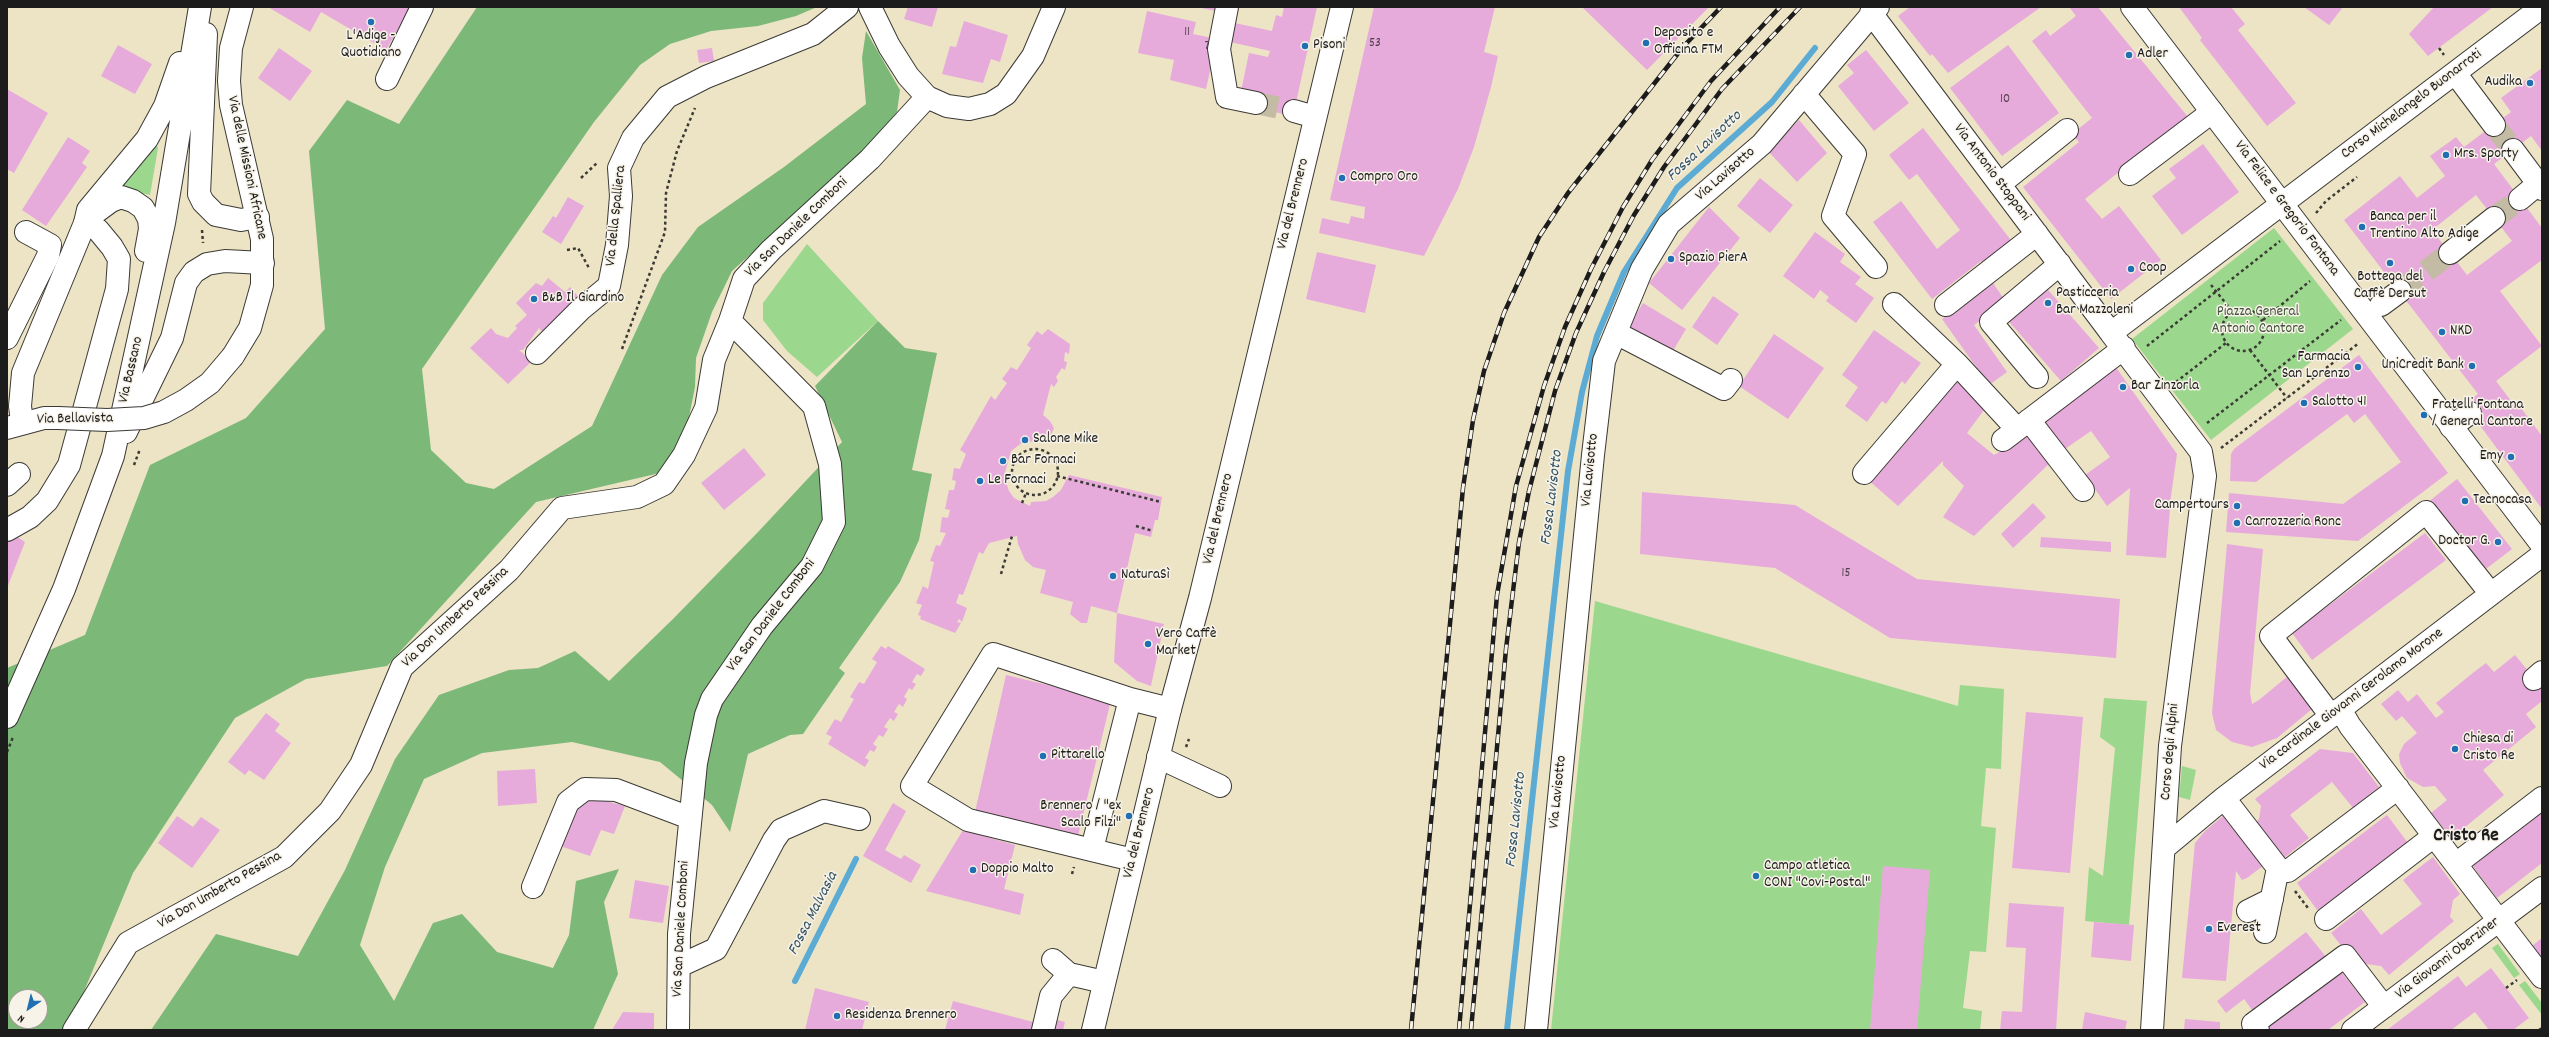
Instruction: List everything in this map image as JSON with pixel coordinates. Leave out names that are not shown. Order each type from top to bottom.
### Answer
[{"type":"street","points":[[200,7],[207,42],[199,194],[203,202],[216,215],[241,220],[258,217]]},
{"type":"street","points":[[15,425],[20,406],[23,373],[85,223],[88,210],[147,139],[165,106],[200,7]]},
{"type":"street","name":"Via Bassano","points":[[7,716],[64,589],[112,456],[164,223],[200,7]]},
{"type":"street","name":"Via delle Missioni Africane","points":[[144,418],[186,400],[210,383],[233,356],[255,316],[262,285],[263,263],[258,217],[231,105],[229,81],[231,48],[242,7]]},
{"type":"street","points":[[387,79],[422,7]]},
{"type":"street","name":"Via della Spalliera","points":[[537,353],[609,286],[617,245],[621,196],[619,168],[630,144],[668,97],[706,77],[813,34],[847,7]]},
{"type":"street","points":[[870,7],[889,46],[908,76],[927,97],[947,106],[969,109],[990,104],[1006,94],[1033,56],[1054,7]]},
{"type":"street","points":[[1227,7],[1220,49],[1228,97],[1256,103]]},
{"type":"street","name":"Via del Brennero","points":[[1093,1030],[1158,757],[1200,598],[1305,114],[1342,7]]},
{"type":"street","name":"Via Felice e Gregorio Fontana","points":[[2132,7],[2451,427],[2542,544]]},
{"type":"street","name":"Corso Michelangelo Buonarroti","points":[[2282,204],[2450,65],[2542,7]]},
{"type":"street","name":"Via Lavisotto","points":[[1536,1030],[1592,455],[1604,361],[1642,269],[1669,224],[1762,144],[1874,10]]},
{"type":"street","name":"Via Antonio Stoppani","points":[[1874,10],[2000,184],[2118,340]]},
{"type":"street","points":[[2450,65],[2494,125]]},
{"type":"street","points":[[1804,94],[1855,154],[1833,216],[1876,267]]},
{"type":"street","name":"Via San Daniele Comboni","points":[[678,1030],[679,934],[690,818],[696,763],[712,699],[762,626],[812,566],[834,522],[830,464],[814,406],[730,321],[744,279],[771,250],[870,159],[927,97]]},
{"type":"street","points":[[2130,174],[2212,112]]},
{"type":"street","points":[[2000,184],[2067,130]]},
{"type":"street","points":[[2513,150],[2540,187],[2520,199]]},
{"type":"street","points":[[85,223],[95,212],[111,201],[121,197],[133,201],[143,208],[149,219],[150,229],[130,327],[112,456]]},
{"type":"street","points":[[2016,429],[2118,340],[2197,268],[2282,204]]},
{"type":"street","points":[[2450,253],[2494,218]]},
{"type":"street","points":[[7,530],[30,517],[47,500],[68,465],[117,289],[119,259],[112,246],[98,230],[85,223]]},
{"type":"street","points":[[7,338],[48,256],[50,245],[26,232]]},
{"type":"street","points":[[1946,305],[2037,234]]},
{"type":"street","points":[[112,456],[155,376],[172,338],[186,283],[194,272],[207,264],[225,261],[263,263]]},
{"type":"street","points":[[2037,376],[1991,322],[2060,264]]},
{"type":"street","points":[[2381,305],[2400,291]]},
{"type":"street","points":[[1894,304],[1957,364],[2016,429],[2083,490]]},
{"type":"street","name":"Via Don Umberto Pessina","points":[[74,1030],[128,943],[284,857],[330,811],[361,765],[402,667],[509,570],[562,508],[637,497],[664,484],[684,455],[706,408],[714,360],[730,321]]},
{"type":"street","points":[[1616,333],[1724,389],[1730,380]]},
{"type":"street","name":"Corso degli Alpini","points":[[2118,340],[2200,452],[2205,476],[2170,746],[2152,1030]]},
{"type":"street","points":[[1864,473],[1957,364]]},
{"type":"street","points":[[2451,427],[2470,413]]},
{"type":"street","name":"Via Bellavista","points":[[15,425],[44,418],[107,420],[144,418]]},
{"type":"street","points":[[2491,594],[2426,512],[2271,636],[2398,788],[2542,977]]},
{"type":"street","name":"Via cardinale Giovanni Gerolamo Morone","points":[[2164,848],[2224,798],[2542,555]]},
{"type":"street","points":[[1133,860],[968,820],[912,786],[993,654],[1130,699],[1170,709]]},
{"type":"street","points":[[1092,850],[1130,699]]},
{"type":"street","points":[[1158,757],[1220,786]]},
{"type":"street","points":[[2288,871],[2398,788]]},
{"type":"street","points":[[534,886],[568,802],[585,789],[616,790],[690,818]]},
{"type":"street","points":[[2224,798],[2278,868],[2265,932]]},
{"type":"street","points":[[2456,864],[2542,798]]},
{"type":"street","points":[[679,966],[716,949],[774,840],[781,830],[824,811],[859,819]]},
{"type":"street","points":[[2326,920],[2434,836]]},
{"type":"street","name":"Via Giovanni Oberziner","points":[[2353,1030],[2542,888]]},
{"type":"street","points":[[2248,911],[2272,899]]},
{"type":"street","points":[[2258,1030],[2253,1024],[2344,956],[2384,1007]]},
{"type":"street","points":[[1043,1030],[1051,996],[1061,967],[1104,982]]},
{"type":"path","points":[[2438,48],[2450,65]]},
{"type":"path","points":[[622,349],[665,232],[666,193],[677,152],[706,77]]},
{"type":"path","points":[[2316,220],[2316,213],[2326,201]]},
{"type":"path","points":[[204,227],[201,233],[204,244]]},
{"type":"path","points":[[2145,348],[2280,241]]},
{"type":"path","points":[[567,250],[578,248],[604,290]]},
{"type":"path","points":[[2197,268],[2232,311]]},
{"type":"path","points":[[2263,320],[2310,281]]},
{"type":"path","points":[[2249,309],[2257,313],[2263,320],[2265,332],[2263,337],[2260,343],[2250,350],[2242,352],[2233,349],[2226,343],[2222,335],[2222,326],[2225,318],[2232,311],[2249,309]]},
{"type":"path","points":[[2205,425],[2341,320]]},
{"type":"path","points":[[2173,384],[2226,343]]},
{"type":"path","points":[[2220,448],[2359,343]]},
{"type":"path","points":[[2250,350],[2287,398]]},
{"type":"path","points":[[1036,449],[1050,455],[1055,461],[1057,476],[1049,490],[1034,494],[1026,493],[1017,485],[1012,475],[1015,459],[1024,452],[1036,449]]},
{"type":"path","points":[[1057,476],[1162,502]]},
{"type":"path","points":[[1022,503],[1026,493]]},
{"type":"path","points":[[1136,526],[1153,531]]},
{"type":"path","points":[[1001,574],[1012,536]]},
{"type":"path","points":[[2538,1030],[2542,1028]]},
{"type":"green space","points":[[477,7],[817,7],[796,16],[758,26],[711,31],[670,44],[640,65],[594,122],[422,369],[431,450],[466,483],[494,489],[592,426],[662,275],[698,227],[784,167],[866,104],[862,58],[866,31],[900,90],[897,112],[860,156],[732,271],[712,312],[696,358],[695,387],[687,427],[664,472],[536,502],[387,666],[306,679],[235,718],[133,873],[68,1030],[7,1030],[7,668],[85,635],[150,465],[246,418],[325,329],[309,151],[347,100],[399,124]]},
{"type":"green space","points":[[156,145],[158,148],[150,195],[126,189],[124,185]]},
{"type":"green space","name":"Piazza General Antonio Cantore","points":[[2274,228],[2353,329],[2211,440],[2132,339]]},
{"type":"green space","points":[[807,244],[878,321],[817,377],[787,351],[763,320],[763,303]]},
{"type":"green space","points":[[878,321],[905,348],[937,353],[912,470],[932,474],[919,540],[900,582],[839,668],[845,673],[803,734],[790,735],[748,754],[730,832],[712,805],[660,762],[572,742],[482,753],[424,779],[385,867],[360,945],[394,1001],[433,923],[462,914],[497,952],[553,968],[569,935],[576,881],[619,869],[604,902],[618,974],[593,1030],[151,1030],[216,934],[298,956],[345,870],[395,759],[439,695],[509,670],[538,668],[575,651],[609,681],[673,619],[759,531],[842,442],[815,386]]},
{"type":"green space","name":"Campo atletica CONI \"Covi-Postal\"","points":[[1595,601],[1958,706],[1960,685],[2004,689],[2001,769],[1986,768],[1981,826],[1996,828],[1986,952],[1970,951],[1963,1008],[1982,1011],[1980,1030],[1551,1030]]},
{"type":"green space","points":[[2104,698],[2147,701],[2129,925],[2085,921],[2089,867],[2103,876],[2115,748],[2100,737]]},
{"type":"green space","points":[[2182,766],[2196,770],[2190,800],[2179,797]]},
{"type":"green space","points":[[2498,944],[2520,974],[2514,978],[2492,948]]},
{"type":"green space","points":[[2525,981],[2542,1003],[2542,1015],[2519,985]]},
{"type":"building","name":"L'Adige - Quotidiano","points":[[268,7],[407,7],[410,9],[386,50],[321,12],[310,32]]},
{"type":"building","points":[[908,7],[938,7],[932,27],[904,19]]},
{"type":"building","points":[[1197,7],[1221,7],[1220,12]]},
{"type":"building","points":[[1284,7],[1317,7],[1293,116],[1255,108],[1240,96],[1249,53],[1268,57],[1270,51],[1226,41],[1230,22],[1272,31],[1276,15],[1282,17]]},
{"type":"building","points":[[1374,7],[1495,7],[1484,52],[1498,56],[1474,147],[1458,189],[1424,256],[1319,233],[1322,218],[1349,224],[1351,216],[1364,219],[1365,207],[1330,200]]},
{"type":"building","name":"Deposito e Officina FTM","points":[[1582,7],[1709,7],[1647,70]]},
{"type":"building","points":[[1910,7],[2041,7],[1948,73],[1932,54],[1930,56],[1898,16]]},
{"type":"building","points":[[2098,7],[2188,117],[2085,199],[2102,219],[2119,206],[2161,260],[2111,299],[2023,187],[2079,142],[2072,134],[2092,118],[2032,41],[2046,30],[2050,36],[2076,16],[2070,8]]},
{"type":"building","points":[[2179,7],[2231,7],[2245,24],[2238,30],[2296,103],[2267,126],[2200,40],[2202,38]]},
{"type":"building","points":[[2304,7],[2343,7],[2329,25]]},
{"type":"building","points":[[2434,7],[2493,7],[2428,56],[2409,34]]},
{"type":"building","points":[[1147,11],[1196,22],[1193,34],[1217,39],[1206,89],[1170,80],[1174,60],[1138,53]]},
{"type":"building","points":[[964,21],[1008,35],[1000,62],[991,59],[983,83],[942,74],[950,46],[956,47]]},
{"type":"building","points":[[118,45],[152,64],[135,94],[101,76]]},
{"type":"building","points":[[2008,45],[2059,113],[2002,156],[1950,88]]},
{"type":"building","points":[[279,48],[312,71],[290,101],[258,78]]},
{"type":"building","points":[[712,48],[714,61],[699,63],[697,50]]},
{"type":"building","points":[[1866,50],[1909,103],[1874,131],[1838,86],[1854,73],[1847,65]]},
{"type":"building","points":[[2542,68],[2542,151],[2531,136],[2494,164],[2542,228],[2542,260],[2500,291],[2542,346],[2496,381],[2515,406],[2518,404],[2542,436],[2542,509],[2464,404],[2478,394],[2344,220],[2400,176],[2417,198],[2445,176],[2430,156],[2456,137],[2464,147],[2511,112],[2501,98]],"holes":[[[2476,195],[2512,241],[2467,275],[2432,230]]]},
{"type":"building","points":[[7,89],[48,113],[14,173],[7,169]]},
{"type":"building","points":[[1799,120],[1827,153],[1797,182],[1768,151]]},
{"type":"building","points":[[1923,128],[2014,244],[1986,267],[1981,261],[1932,299],[1873,222],[1901,201],[1937,249],[1960,230],[1917,174],[1909,180],[1889,155]]},
{"type":"building","points":[[68,137],[90,151],[82,163],[87,167],[46,226],[22,210]]},
{"type":"building","points":[[2203,144],[2239,192],[2182,235],[2152,196],[2176,178],[2169,169]]},
{"type":"building","points":[[1760,178],[1793,205],[1770,233],[1737,206]]},
{"type":"building","points":[[568,197],[584,206],[561,244],[542,232],[553,216],[556,218]]},
{"type":"building","points":[[1709,207],[1740,238],[1682,310],[1649,283]]},
{"type":"building","points":[[1815,232],[1845,254],[1840,262],[1861,277],[1855,284],[1874,298],[1856,323],[1826,301],[1829,297],[1820,290],[1814,299],[1783,276]]},
{"type":"building","points":[[1317,252],[1376,265],[1365,313],[1306,299]]},
{"type":"building","points":[[548,278],[565,292],[570,287],[581,300],[543,333],[539,328],[523,350],[519,350],[532,361],[508,384],[470,348],[491,328],[496,334],[508,338],[517,328],[515,326],[527,315],[516,303],[536,283],[542,286]]},
{"type":"building","points":[[1993,283],[2006,302],[1974,325],[2007,372],[1989,385],[1942,319]]},
{"type":"building","points":[[2043,284],[2099,348],[2061,381],[2005,317]]},
{"type":"building","points":[[1713,296],[1739,314],[1717,345],[1692,327]]},
{"type":"building","points":[[1643,303],[1686,329],[1671,354],[1628,328]]},
{"type":"building","name":"Le Fornaci","points":[[1048,329],[1070,344],[1069,354],[1065,352],[1064,361],[1067,362],[1065,370],[1062,368],[1056,377],[1058,381],[1054,387],[1051,384],[1043,415],[1050,421],[1054,428],[1051,435],[1039,434],[1039,441],[1023,442],[1011,451],[1004,476],[1009,491],[1014,498],[1030,506],[1031,502],[1046,501],[1053,497],[1061,490],[1069,475],[1162,497],[1158,520],[1155,520],[1151,537],[1135,533],[1117,613],[1091,606],[1087,623],[1081,623],[1070,614],[1073,602],[1040,593],[1046,570],[1033,567],[1025,560],[1018,544],[1017,536],[989,543],[983,554],[979,552],[963,595],[959,594],[956,603],[967,608],[962,622],[959,619],[957,622],[961,623],[955,633],[920,619],[921,616],[918,615],[922,605],[916,603],[923,586],[928,589],[934,562],[930,561],[936,545],[940,546],[946,533],[940,532],[942,517],[948,518],[950,510],[945,509],[949,490],[954,490],[956,481],[952,480],[954,468],[960,469],[966,454],[960,450],[991,396],[995,400],[1007,383],[1002,379],[1011,367],[1017,370],[1031,348],[1027,345],[1037,331],[1042,335]]},
{"type":"building","points":[[1874,330],[1921,363],[1905,384],[1902,381],[1886,404],[1882,401],[1867,422],[1845,406],[1858,387],[1842,375]]},
{"type":"building","points":[[1774,334],[1824,368],[1788,419],[1739,386]]},
{"type":"building","points":[[2359,355],[2448,473],[2358,541],[2226,532],[2229,493],[2343,504],[2401,462],[2365,414],[2354,423],[2347,414],[2256,482],[2230,481],[2231,454],[2234,449]]},
{"type":"building","points":[[2115,366],[2177,454],[2171,496],[2166,558],[2126,555],[2130,488],[2107,506],[2085,475],[2110,457],[2091,431],[2062,451],[2040,419]]},
{"type":"building","points":[[1956,379],[1987,406],[1967,433],[1994,455],[2030,433],[2054,459],[1974,536],[1943,517],[1964,486],[1943,465],[1943,461],[1898,506],[1867,479]]},
{"type":"building","points":[[744,448],[766,475],[724,510],[701,483]]},
{"type":"building","points":[[2457,479],[2512,549],[2482,572],[2427,503]]},
{"type":"building","points":[[1642,492],[1795,505],[1917,579],[2120,599],[2116,658],[1890,638],[1775,568],[1640,554]]},
{"type":"building","points":[[2033,503],[2046,517],[2013,548],[2001,534]]},
{"type":"building","points":[[2425,533],[2446,560],[2312,660],[2292,633]]},
{"type":"building","points":[[16,536],[25,542],[7,588],[7,540]]},
{"type":"building","points":[[2041,537],[2111,542],[2111,552],[2040,547]]},
{"type":"building","points":[[2227,544],[2263,549],[2250,693],[2252,704],[2288,676],[2312,709],[2277,738],[2252,747],[2232,742],[2216,730],[2212,713]]},
{"type":"building","points":[[1117,613],[1164,624],[1151,686],[1137,681],[1114,662]]},
{"type":"building","points":[[881,646],[886,649],[888,646],[925,669],[921,676],[917,674],[912,682],[916,684],[912,690],[909,688],[904,697],[907,699],[903,707],[899,704],[894,712],[898,714],[894,721],[890,718],[884,727],[888,729],[883,737],[879,735],[873,744],[877,747],[874,752],[870,750],[865,758],[869,760],[865,767],[828,744],[832,737],[826,734],[835,719],[841,722],[854,699],[850,697],[859,682],[864,684],[877,662],[872,659]]},
{"type":"building","name":"Chiesa di Cristo Re","points":[[2515,655],[2542,688],[2542,701],[2526,714],[2536,727],[2483,770],[2504,795],[2452,838],[2431,813],[2447,800],[2435,786],[2423,787],[2407,778],[2400,763],[2399,754],[2404,744],[2417,733],[2402,716],[2396,721],[2381,704],[2398,690],[2408,702],[2417,694],[2436,718],[2444,712],[2436,703],[2474,672],[2486,663],[2494,672]]},
{"type":"building","name":"Pittarello","points":[[1006,675],[1111,700],[1078,836],[975,812]]},
{"type":"building","points":[[2026,712],[2083,717],[2070,873],[2012,868]]},
{"type":"building","points":[[266,713],[280,724],[275,731],[291,743],[264,780],[249,770],[245,775],[228,762]]},
{"type":"building","points":[[2320,749],[2353,753],[2379,787],[2353,808],[2332,782],[2290,815],[2309,838],[2279,862],[2251,826],[2259,819],[2261,806],[2255,799]]},
{"type":"building","points":[[535,769],[537,803],[498,806],[497,771]]},
{"type":"building","points":[[594,798],[625,806],[614,834],[601,830],[590,856],[560,846],[581,801]]},
{"type":"building","points":[[893,803],[906,811],[885,850],[901,859],[904,855],[921,865],[911,883],[863,856]]},
{"type":"building","name":"Everest","points":[[2229,811],[2268,862],[2247,878],[2242,880],[2236,871],[2226,981],[2182,978],[2195,843],[2205,831]]},
{"type":"building","points":[[2542,812],[2542,863],[2497,898],[2472,865]]},
{"type":"building","points":[[2387,815],[2408,843],[2318,911],[2297,883]]},
{"type":"building","points":[[177,816],[193,827],[201,817],[220,830],[192,868],[158,843]]},
{"type":"building","name":"Doppio Malto","points":[[963,830],[1015,845],[1004,889],[1024,894],[1020,915],[926,891]]},
{"type":"building","points":[[2433,857],[2460,894],[2453,900],[2450,917],[2454,921],[2389,975],[2381,966],[2366,964],[2360,969],[2331,933],[2361,909],[2381,935],[2422,904],[2403,880]]},
{"type":"building","points":[[1883,866],[1930,870],[1917,1030],[1870,1030]]},
{"type":"building","points":[[635,880],[669,886],[663,923],[629,918]]},
{"type":"building","points":[[2009,903],[2064,907],[2056,1030],[2000,1030],[2002,1011],[2022,1012],[2026,948],[2006,947]]},
{"type":"building","points":[[2094,922],[2134,925],[2131,961],[2091,957]]},
{"type":"building","points":[[2306,932],[2327,958],[2255,1014],[2244,999],[2226,1013],[2217,1001]]},
{"type":"building","points":[[2542,938],[2542,959],[2532,946]]},
{"type":"building","points":[[2491,968],[2529,1018],[2513,1030],[2489,1030],[2475,1012],[2451,1030],[2387,1030],[2458,976],[2466,987]]},
{"type":"building","points":[[2340,970],[2365,1002],[2328,1030],[2270,1030],[2268,1027]]},
{"type":"building","name":"Residenza Brennero","points":[[815,988],[869,1002],[862,1030],[805,1030]]},
{"type":"building","points":[[953,1001],[1037,1023],[1039,1015],[1065,1022],[1063,1030],[945,1030]]},
{"type":"building","points":[[623,1012],[654,1013],[654,1030],[612,1030]]},
{"type":"building","points":[[2085,1012],[2127,1021],[2125,1030],[2082,1030]]},
{"type":"building","points":[[2185,1019],[2220,1022],[2220,1030],[2184,1030]]},
{"type":"waterway","name":"Fossa Lavisotto","points":[[1507,1030],[1568,471],[1582,392],[1597,336],[1624,272],[1677,188],[1772,102],[1815,48]]},
{"type":"waterway","name":"Fossa Malvasia","points":[[795,981],[856,859]]},
{"type":"tunnel","points":[[1256,103],[1294,111]]},
{"type":"tunnel","points":[[2494,125],[2513,150]]},
{"type":"tunnel","points":[[2494,218],[2520,199]]},
{"type":"tunnel","points":[[2400,291],[2450,253]]},
{"type":"railway","points":[[1411,1030],[1463,488],[1473,420],[1484,371],[1504,313],[1539,237],[1568,193],[1683,47],[1721,7]]},
{"type":"railway","points":[[1459,1030],[1497,595],[1516,486],[1544,386],[1565,327],[1591,269],[1623,207],[1652,160],[1711,81],[1780,7]]},
{"type":"railway","points":[[1471,1030],[1506,649],[1519,542],[1529,491],[1555,391],[1576,333],[1604,272],[1634,215],[1664,167],[1722,89],[1800,7]]},
{"type":"place","name":"L'Adige - Quotidiano","points":[[371,22]]},
{"type":"place","name":"Deposito e Officina FTM","points":[[1646,43]]},
{"type":"place","name":"Pisoni","points":[[1305,46]]},
{"type":"place","name":"Adler","points":[[2129,55]]},
{"type":"place","name":"Audika","points":[[2530,83]]},
{"type":"place","name":"Mrs. Sporty","points":[[2446,155]]},
{"type":"place","name":"Compro Oro","points":[[1342,178]]},
{"type":"place","name":"Banca per il Trentino Alto Adige","points":[[2362,227]]},
{"type":"place","name":"Spazio PierA","points":[[1671,259]]},
{"type":"place","name":"Bottega del Caffè Dersut","points":[[2390,263]]},
{"type":"place","name":"Coop","points":[[2131,269]]},
{"type":"place","name":"B&B Il Giardino","points":[[534,299]]},
{"type":"place","name":"Pasticceria Bar Mazzoleni","points":[[2048,303]]},
{"type":"place","name":"NKD","points":[[2442,332]]},
{"type":"place","name":"UniCredit Bank","points":[[2472,366]]},
{"type":"place","name":"Farmacia San Lorenzo","points":[[2358,367]]},
{"type":"place","name":"Bar Zinzorla","points":[[2123,387]]},
{"type":"place","name":"Salotto 41","points":[[2304,403]]},
{"type":"place","name":"Fratelli Fontana / General Cantore","points":[[2424,415]]},
{"type":"place","name":"Salone Mike","points":[[1025,440]]},
{"type":"place","name":"Emy","points":[[2511,457]]},
{"type":"place","name":"Bar Fornaci","points":[[1003,461]]},
{"type":"place","name":"Le Fornaci","points":[[980,481]]},
{"type":"place","name":"Tecnocasa","points":[[2465,501]]},
{"type":"place","name":"Campertours","points":[[2237,506]]},
{"type":"place","name":"Carrozzeria Ronc","points":[[2237,523]]},
{"type":"place","name":"Doctor G.","points":[[2498,542]]},
{"type":"place","name":"NaturaSì","points":[[1113,576]]},
{"type":"place","name":"Vero Caffè Market","points":[[1148,644]]},
{"type":"place","name":"Chiesa di Cristo Re","points":[[2455,749]]},
{"type":"place","name":"Pittarello","points":[[1043,756]]},
{"type":"place","name":"Brennero / \"ex Scalo Filzi\"","points":[[1129,816]]},
{"type":"place","name":"Doppio Malto","points":[[973,870]]},
{"type":"place","name":"Campo atletica CONI \"Covi-Postal\"","points":[[1756,876]]},
{"type":"place","name":"Everest","points":[[2209,929]]},
{"type":"place","name":"Residenza Brennero","points":[[837,1016]]},
{"type":"district","name":"Cristo Re","points":[[2466,837]]}]
